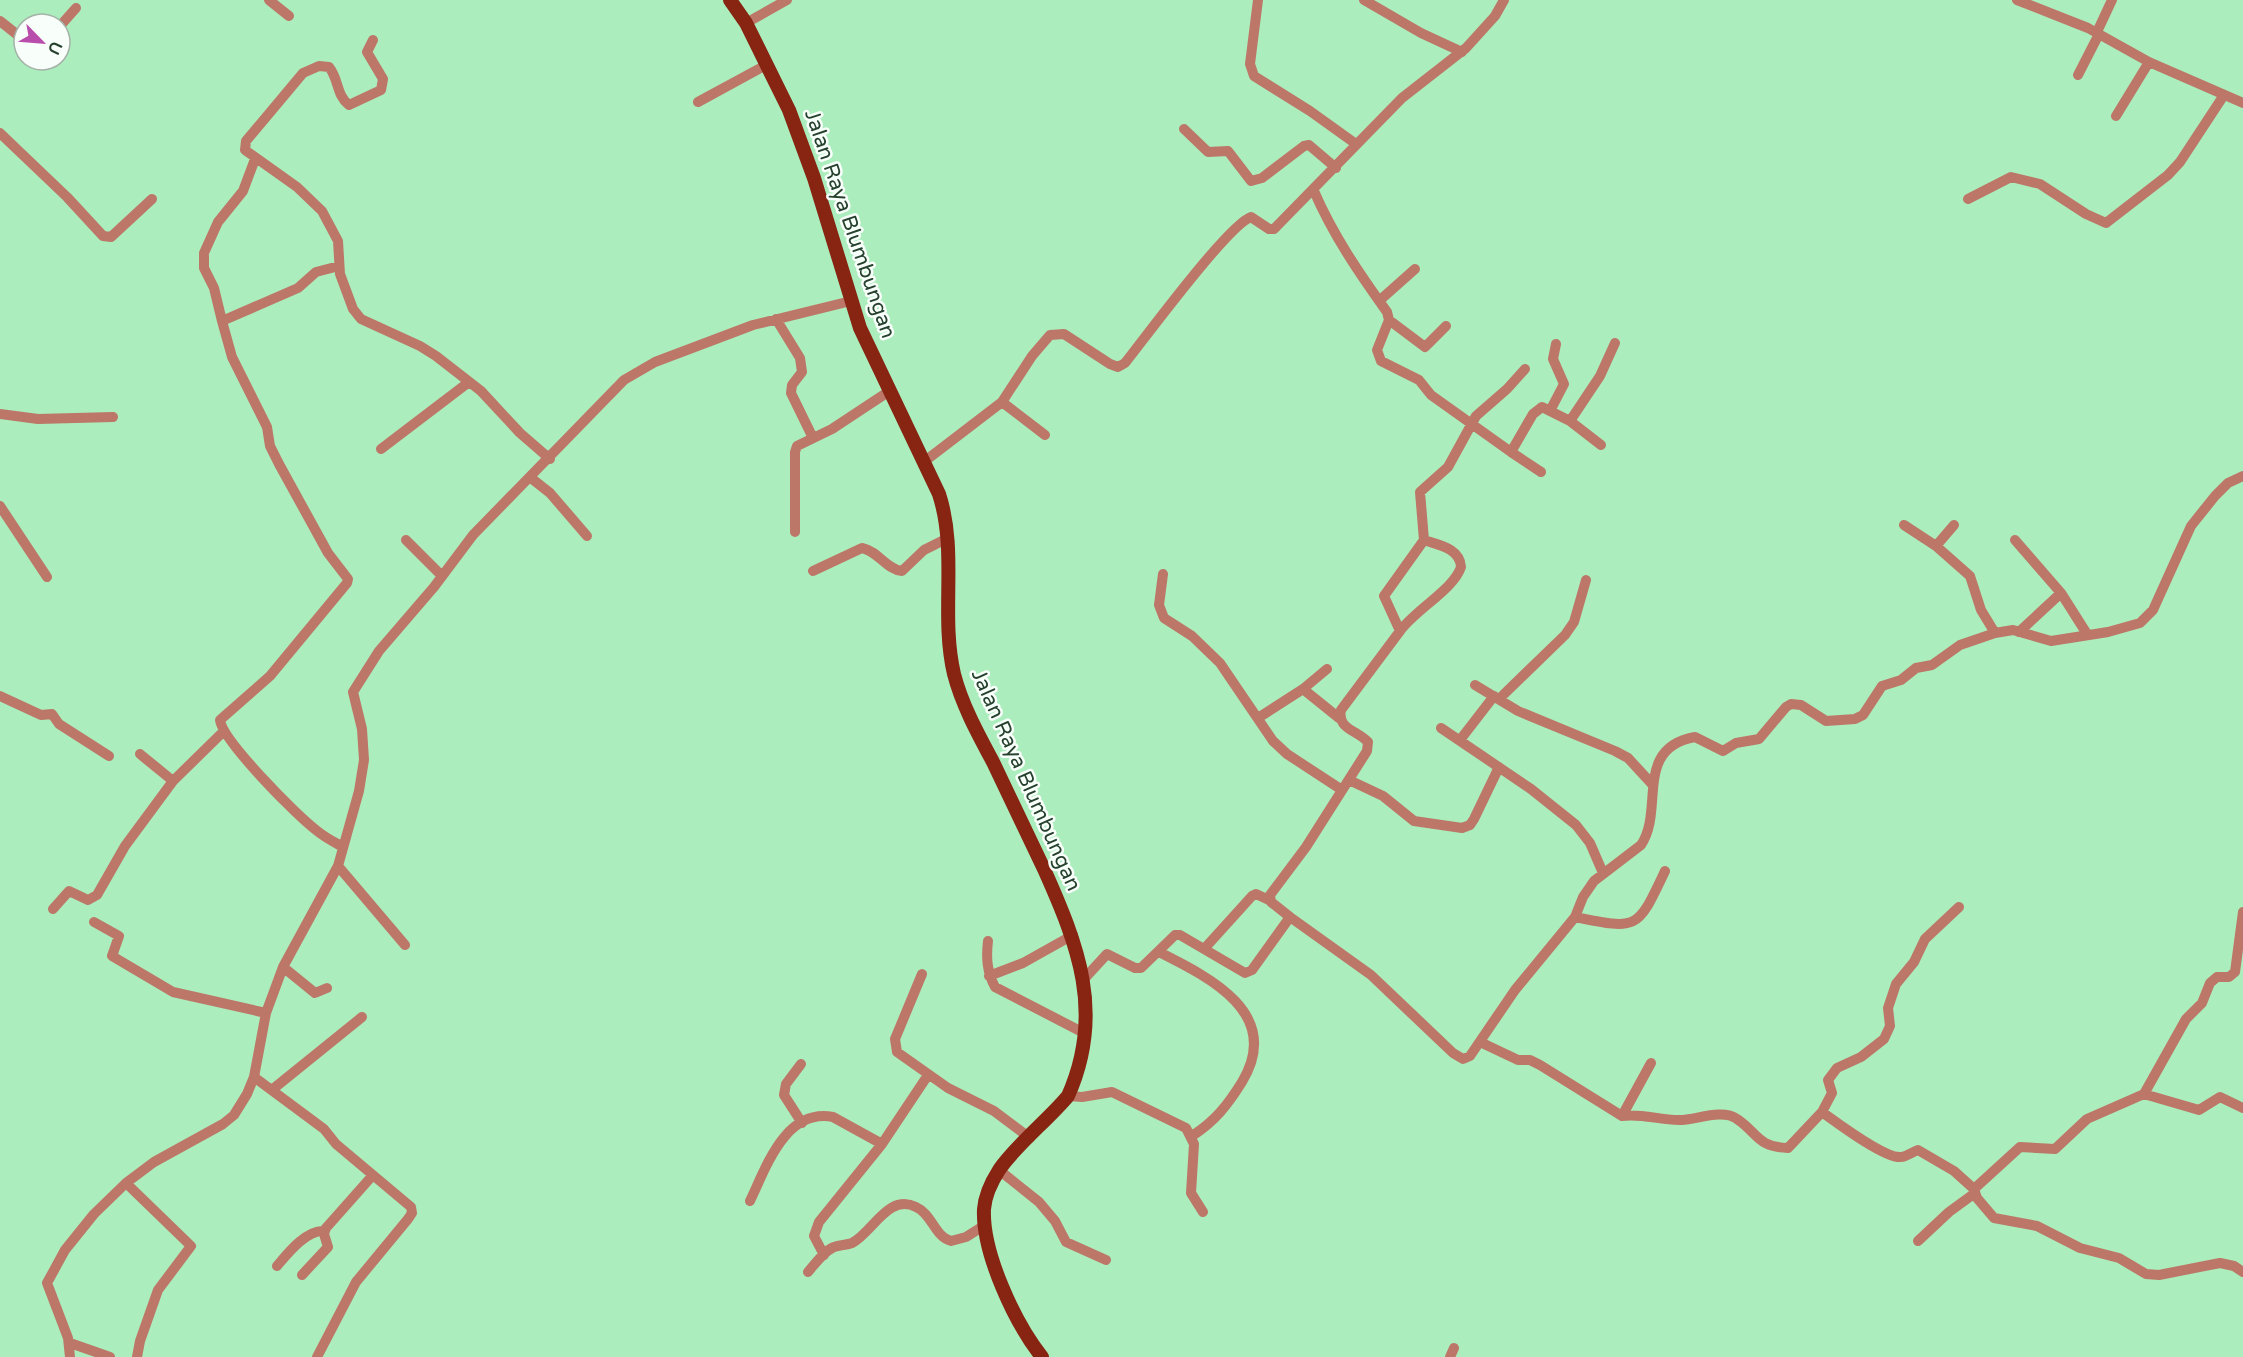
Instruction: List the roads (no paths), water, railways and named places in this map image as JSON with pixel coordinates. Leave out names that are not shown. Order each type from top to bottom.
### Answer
[{"type":"main road","name":"Jalan Raya Blumbungan","points":[[730,0],[746,23],[768,64],[802,141],[850,301],[865,339],[925,461],[944,510],[948,538],[950,652],[959,691],[1020,817],[1073,935],[1084,979],[1084,1033],[1079,1064],[1068,1096],[999,1170],[984,1206],[985,1225],[991,1253],[1008,1301],[1023,1333],[1042,1357]]},
{"type":"street","points":[[269,0],[289,16]]},
{"type":"street","points":[[746,23],[787,0]]},
{"type":"street","points":[[1258,0],[1250,64],[1254,76],[1310,111],[1356,144]]},
{"type":"street","points":[[1364,0],[1420,33],[1462,52]]},
{"type":"street","points":[[925,461],[1002,402],[1032,356],[1050,335],[1064,334],[1118,367],[1125,363],[1206,261],[1222,245],[1251,218],[1269,229],[1275,229],[1402,98],[1462,52],[1483,31],[1504,0]]},
{"type":"street","points":[[2017,0],[2098,33],[2149,62],[2243,103]]},
{"type":"street","points":[[2078,75],[2112,0]]},
{"type":"street","points":[[72,13],[76,9]]},
{"type":"street","points":[[0,21],[12,30]]},
{"type":"street","points":[[373,40],[367,52],[383,79],[381,90],[349,105],[341,98],[336,76],[329,67],[311,68],[303,73],[246,141],[245,150],[297,187],[322,211],[338,241],[339,266],[353,309],[361,319],[420,346],[469,382],[550,459]]},
{"type":"street","points":[[2116,116],[2149,62]]},
{"type":"street","points":[[698,102],[768,64]]},
{"type":"street","points":[[1968,199],[2011,177],[2040,184],[2086,214],[2109,222],[2168,175],[2180,162],[2224,95]]},
{"type":"street","points":[[1184,129],[1208,152],[1228,151],[1251,181],[1262,178],[1304,146],[1314,148],[1336,168]]},
{"type":"street","points":[[0,133],[67,197],[103,236],[111,237],[152,199]]},
{"type":"street","points":[[255,159],[243,191],[218,222],[204,254],[204,268],[214,288],[232,357],[267,427],[270,446],[308,512],[328,553],[348,579],[270,676],[222,716],[220,724],[238,750],[302,818],[318,832],[343,847]]},
{"type":"street","points":[[1314,191],[1333,231],[1389,320],[1425,347],[1446,326]]},
{"type":"street","points":[[222,321],[298,288],[316,272],[339,266]]},
{"type":"street","points":[[1378,301],[1415,269]]},
{"type":"street","points":[[70,1357],[70,1343],[47,1279],[65,1250],[94,1214],[126,1183],[154,1162],[234,1115],[254,1077],[266,1013],[283,968],[338,866],[364,760],[362,729],[354,689],[379,651],[473,535],[550,459],[624,380],[663,358],[753,325],[850,301]]},
{"type":"street","points":[[776,319],[800,358],[802,372],[792,386],[791,393],[813,438]]},
{"type":"street","points":[[1389,320],[1377,350],[1382,361],[1419,380],[1431,395],[1469,425],[1541,472]]},
{"type":"street","points":[[1570,421],[1600,376],[1615,343]]},
{"type":"street","points":[[1551,409],[1564,384],[1552,359],[1556,344]]},
{"type":"street","points":[[1400,631],[1384,596],[1424,540],[1420,501],[1422,488],[1440,476],[1448,467],[1469,425],[1525,369]]},
{"type":"street","points":[[381,450],[469,382]]},
{"type":"street","points":[[795,532],[795,452],[797,446],[832,429],[891,390]]},
{"type":"street","points":[[1002,402],[1045,435]]},
{"type":"street","points":[[1511,452],[1538,409],[1551,409],[1600,445]]},
{"type":"street","points":[[0,414],[38,419],[113,417]]},
{"type":"street","points":[[1204,949],[1256,894],[1269,900],[1371,975],[1458,1057],[1470,1056],[1515,990],[1575,917],[1583,897],[1603,873],[1641,845],[1646,838],[1651,814],[1652,784],[1661,757],[1670,748],[1691,738],[1723,751],[1740,741],[1755,741],[1791,704],[1801,705],[1826,721],[1855,719],[1863,715],[1882,686],[1901,680],[1916,668],[1932,665],[1960,645],[1995,633],[2019,632],[2046,641],[2130,627],[2148,617],[2191,526],[2222,490],[2243,476]]},
{"type":"street","points":[[531,478],[550,493],[587,536]]},
{"type":"street","points":[[0,506],[47,577]]},
{"type":"street","points":[[1904,525],[1936,546],[1970,576],[1981,610],[1995,633]]},
{"type":"street","points":[[1936,546],[1954,525]]},
{"type":"street","points":[[813,572],[862,548],[874,552],[893,568],[902,571],[924,550],[948,538]]},
{"type":"street","points":[[405,540],[442,576]]},
{"type":"street","points":[[1339,718],[1341,710],[1408,620],[1451,582],[1461,567],[1459,557],[1451,550],[1424,540]]},
{"type":"street","points":[[2015,540],[2061,593],[2086,634]]},
{"type":"street","points":[[1163,574],[1159,605],[1164,618],[1192,636],[1220,663],[1258,718],[1287,754],[1342,790]]},
{"type":"street","points":[[1460,740],[1496,698],[1565,635],[1574,622],[1586,580]]},
{"type":"street","points":[[2019,632],[2061,593]]},
{"type":"street","points":[[1258,718],[1303,689],[1327,669]]},
{"type":"street","points":[[1475,685],[1518,711],[1616,751],[1628,758],[1652,784]]},
{"type":"street","points":[[1269,900],[1367,751],[1368,742],[1342,725],[1339,718],[1303,689]]},
{"type":"street","points":[[0,696],[41,715],[52,714],[59,724],[110,756]]},
{"type":"street","points":[[1442,728],[1499,767],[1576,825],[1590,843],[1603,873]]},
{"type":"street","points":[[54,909],[69,891],[88,900],[97,895],[125,846],[173,781],[224,731]]},
{"type":"street","points":[[140,754],[173,781]]},
{"type":"street","points":[[1349,780],[1383,796],[1414,821],[1462,828],[1470,825],[1474,819],[1499,767]]},
{"type":"street","points":[[338,866],[405,945]]},
{"type":"street","points":[[1575,917],[1617,926],[1627,925],[1639,918],[1647,908],[1665,871]]},
{"type":"street","points":[[1480,1042],[1518,1060],[1530,1060],[1540,1065],[1622,1116],[1635,1113],[1681,1120],[1701,1116],[1731,1117],[1765,1143],[1788,1148],[1822,1112],[1832,1093],[1828,1080],[1831,1073],[1862,1057],[1884,1039],[1890,1026],[1888,1008],[1896,984],[1914,962],[1925,939],[1959,907]]},
{"type":"street","points":[[1918,1241],[1975,1191],[2020,1147],[2055,1149],[2087,1119],[2144,1094],[2186,1019],[2202,1003],[2210,982],[2217,976],[2229,977],[2235,972],[2243,912]]},
{"type":"street","points":[[1084,979],[1107,954],[1135,968],[1141,968],[1175,935],[1179,935],[1245,973],[1252,970],[1290,917]]},
{"type":"street","points":[[94,922],[119,936],[112,956],[174,992],[266,1013]]},
{"type":"street","points":[[989,976],[1023,963],[1073,935]]},
{"type":"street","points":[[988,941],[989,976],[995,987],[1084,1033]]},
{"type":"street","points":[[1159,952],[1191,968],[1238,1004],[1253,1029],[1256,1044],[1245,1076],[1223,1112],[1192,1136]]},
{"type":"street","points":[[283,968],[315,993],[327,988]]},
{"type":"street","points":[[922,974],[894,1047],[928,1075],[948,1088],[994,1111],[1030,1138]]},
{"type":"street","points":[[273,1089],[362,1017]]},
{"type":"street","points":[[1622,1116],[1651,1063]]},
{"type":"street","points":[[801,1064],[786,1084],[784,1095],[802,1123]]},
{"type":"street","points":[[824,1255],[814,1236],[819,1222],[882,1144],[928,1075]]},
{"type":"street","points":[[254,1077],[324,1129],[336,1144],[411,1208],[412,1213],[356,1282],[317,1357]]},
{"type":"street","points":[[1068,1096],[1082,1097],[1112,1092],[1186,1128],[1194,1144],[1191,1193],[1203,1212]]},
{"type":"street","points":[[2144,1094],[2199,1110],[2220,1096],[2243,1108]]},
{"type":"street","points":[[1822,1112],[1855,1135],[1889,1154],[1902,1157],[1918,1150],[1932,1156],[1954,1171],[1975,1191],[1994,1218],[2037,1226],[2080,1248],[2119,1258],[2146,1274],[2159,1275],[2220,1263],[2234,1266],[2243,1272]]},
{"type":"street","points":[[750,1201],[764,1167],[786,1135],[802,1123],[824,1115],[832,1117],[882,1144]]},
{"type":"street","points":[[999,1170],[1039,1202],[1055,1221],[1066,1242],[1106,1260]]},
{"type":"street","points":[[277,1266],[306,1238],[316,1231],[324,1231],[373,1175]]},
{"type":"street","points":[[126,1183],[191,1246],[158,1290],[140,1341],[137,1357]]},
{"type":"street","points":[[808,1272],[834,1247],[852,1243],[888,1210],[897,1205],[907,1204],[923,1211],[941,1235],[951,1241],[966,1237],[985,1225]]},
{"type":"street","points":[[302,1275],[328,1247],[324,1231]]},
{"type":"street","points":[[70,1343],[110,1357]]}]
